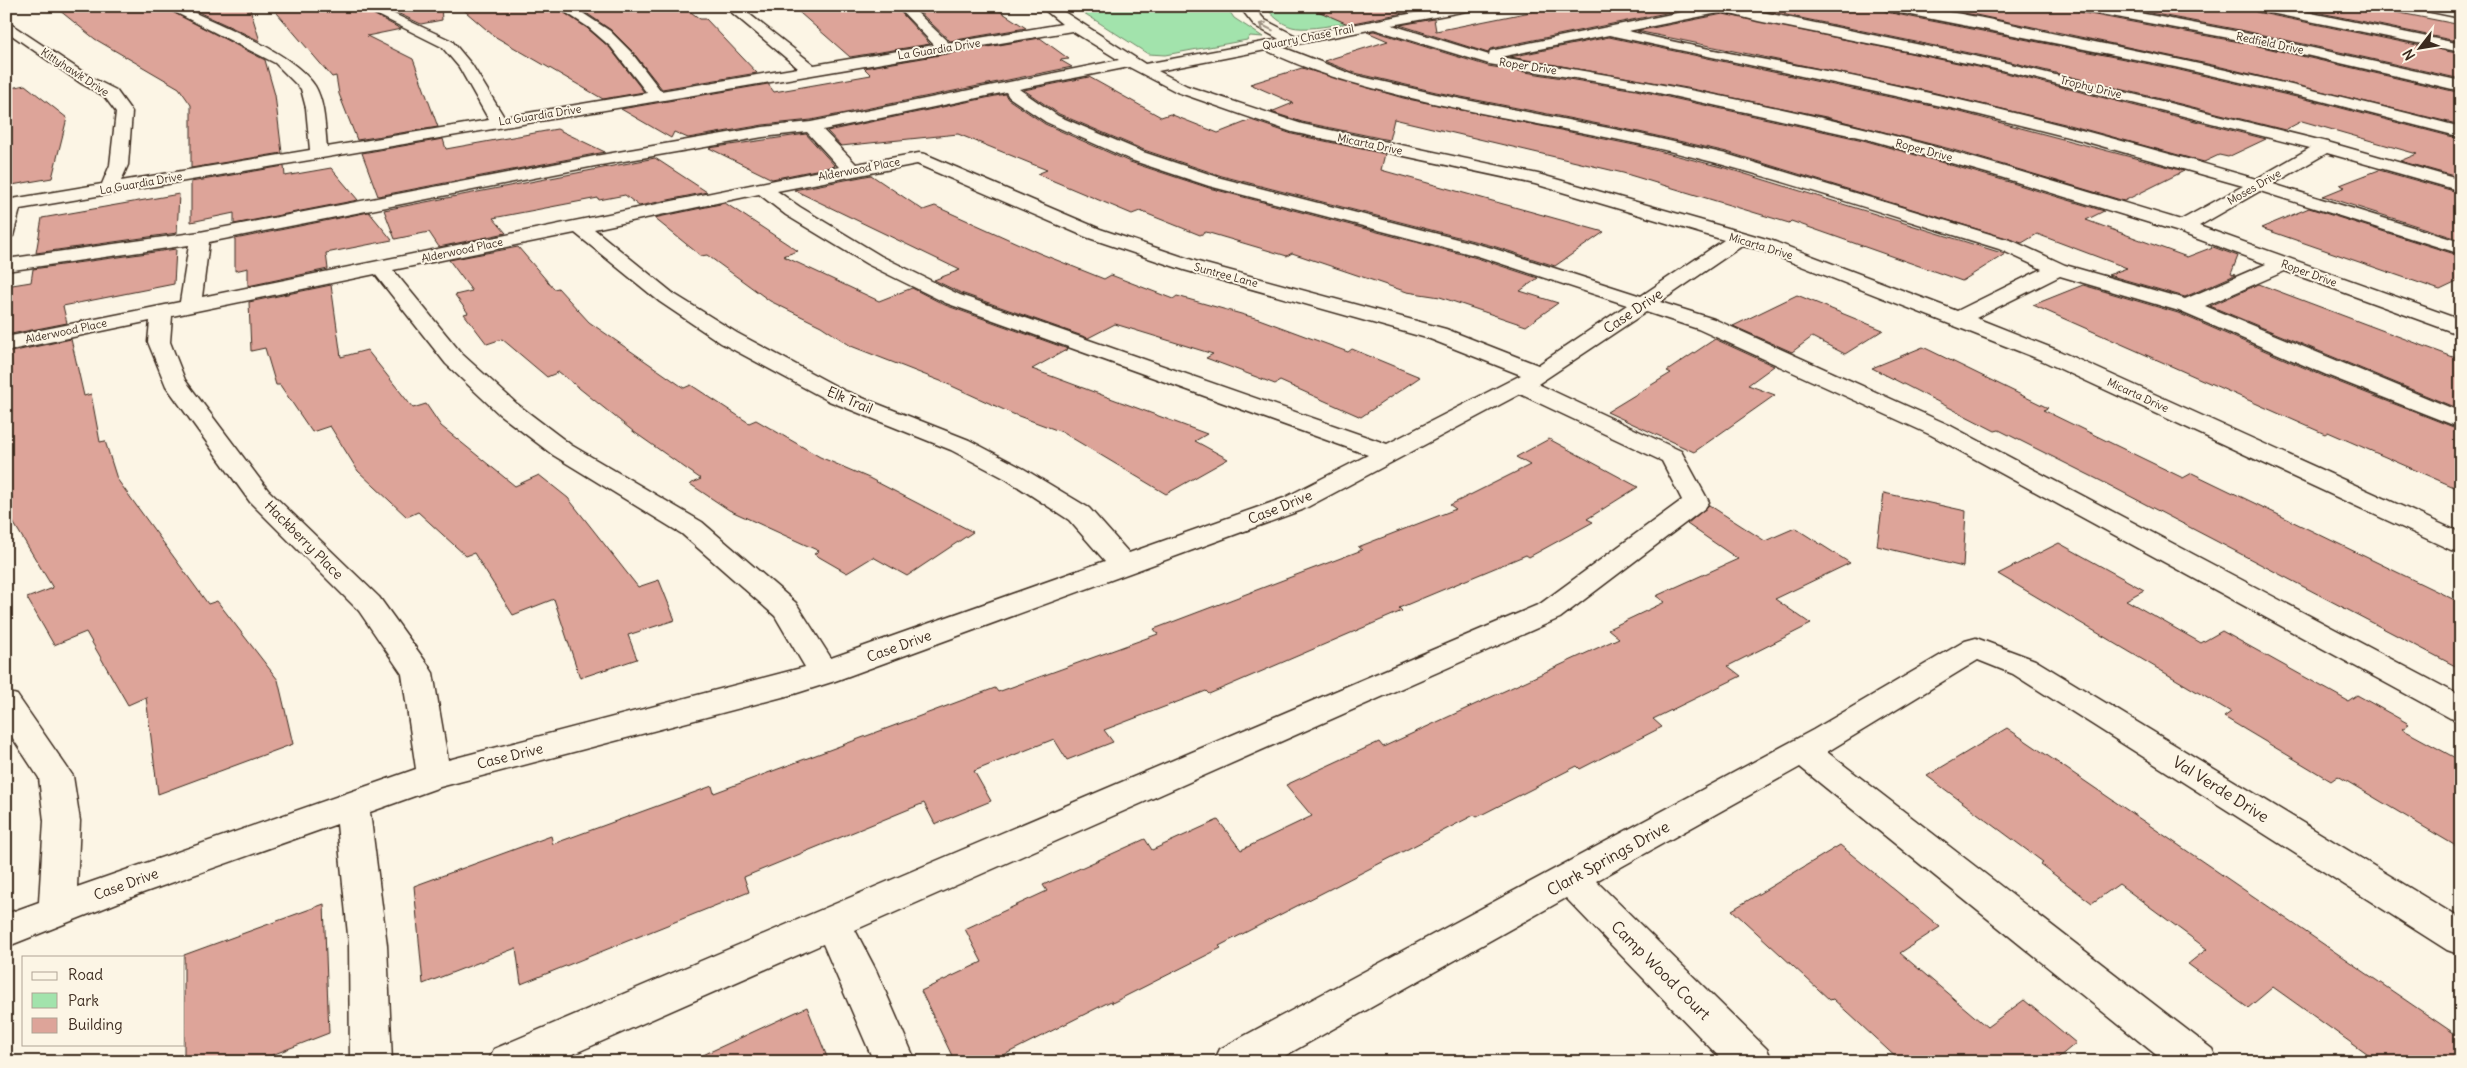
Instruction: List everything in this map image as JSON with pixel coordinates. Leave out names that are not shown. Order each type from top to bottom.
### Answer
[{"type":"street","points":[[169,6],[280,60],[308,88],[314,108],[319,152]]},
{"type":"street","points":[[366,6],[447,44],[465,65],[499,122]]},
{"type":"street","points":[[562,6],[591,22],[628,55],[657,96]]},
{"type":"street","points":[[730,6],[810,70]]},
{"type":"street","points":[[903,6],[922,28],[946,48]]},
{"type":"street","name":"Micarta Drive","points":[[1046,6],[1138,66],[1182,89],[1235,108],[1298,128],[1538,179],[1638,207],[1739,239],[1762,244],[2049,355],[2461,544]]},
{"type":"street","points":[[1245,6],[1250,16],[1259,23],[1294,40]]},
{"type":"street","name":"Quarry Chase Trail","points":[[6,265],[200,238],[595,161],[763,132],[811,126],[1010,86],[1267,45],[1472,6]]},
{"type":"street","points":[[1886,6],[2189,66],[2461,132]]},
{"type":"street","name":"Redfield Drive","points":[[2079,6],[2245,37],[2461,86]]},
{"type":"street","points":[[2256,6],[2461,48]]},
{"type":"street","points":[[2422,6],[2461,14]]},
{"type":"street","points":[[1480,58],[1719,7]]},
{"type":"street","name":"Trophy Drive","points":[[1719,7],[1758,17],[2007,67],[2325,147],[2461,186]]},
{"type":"street","name":"Roper Drive","points":[[1373,24],[1480,58],[1636,82],[1867,134],[2003,172],[2183,227],[2461,328]]},
{"type":"street","name":"Kittyhawk Drive","points":[[6,25],[87,81],[110,93],[124,112],[119,165],[109,188]]},
{"type":"street","name":"La Guardia Drive","points":[[9,205],[1074,26]]},
{"type":"street","points":[[1610,30],[1638,38],[1779,65],[1961,105],[2122,146],[2320,202],[2461,248]]},
{"type":"street","points":[[1267,45],[1291,57],[1359,80],[1436,99],[1639,139],[1720,158],[2006,245],[2058,268],[2187,306],[2337,371],[2461,421]]},
{"type":"street","points":[[1010,86],[1015,94],[1052,119],[1154,162],[1215,182],[1485,252],[1706,324],[1940,430],[2461,710]]},
{"type":"street","points":[[811,126],[852,170]]},
{"type":"street","name":"Moses Drive","points":[[2183,227],[2325,147]]},
{"type":"street","name":"Alderwood Place","points":[[6,344],[762,188],[919,158]]},
{"type":"street","name":"Suntree Lane","points":[[832,923],[1550,611],[1696,502],[1672,456],[1530,380],[1438,334],[1192,266],[1093,233],[1010,199],[919,158]]},
{"type":"street","points":[[762,188],[793,211],[874,260],[953,299],[1390,454]]},
{"type":"street","points":[[6,232],[9,205]]},
{"type":"street","name":"Elk Trail","points":[[579,226],[667,298],[729,338],[837,396],[960,445],[1015,474],[1079,514],[1124,565]]},
{"type":"street","points":[[190,305],[200,238]]},
{"type":"street","name":"Case Drive","points":[[6,931],[124,884],[434,776],[784,686],[824,673],[1293,504],[1530,380],[1739,239]]},
{"type":"street","points":[[2187,306],[2284,264]]},
{"type":"street","points":[[380,267],[454,359],[508,410],[562,450],[692,528],[786,610],[824,673]]},
{"type":"street","points":[[1958,319],[2058,268]]},
{"type":"street","name":"Hackberry Place","points":[[162,311],[159,342],[174,381],[259,496],[369,604],[416,673],[434,776]]},
{"type":"street","name":"Clark Springs Drive","points":[[1235,1062],[1278,1052],[1570,879],[1803,751],[1976,648]]},
{"type":"street","name":"Val Verde Drive","points":[[1976,648],[2024,667],[2461,939]]},
{"type":"street","points":[[6,703],[56,776],[62,821],[57,911]]},
{"type":"street","points":[[1803,751],[2197,1062]]},
{"type":"street","points":[[352,804],[368,945],[371,1062]]},
{"type":"street","name":"Camp Wood Court","points":[[1570,879],[1752,1062]]},
{"type":"street","points":[[509,1062],[832,923],[856,970],[895,1062]]},
{"type":"green space","points":[[1073,6],[1226,6],[1234,18],[1263,37],[1250,36],[1247,40],[1165,55],[1148,54]]},
{"type":"green space","points":[[1266,6],[1407,11],[1331,26],[1302,28],[1284,24]]},
{"type":"building","points":[[54,6],[161,6],[265,60],[275,95],[282,153],[191,168],[191,105],[179,88],[95,39]]},
{"type":"building","points":[[185,6],[249,6],[260,41],[235,29]]},
{"type":"building","points":[[271,6],[358,6],[401,29],[367,36],[413,59],[438,127],[357,140],[339,94],[336,76],[332,77]]},
{"type":"building","points":[[382,6],[441,6],[442,20],[421,24]]},
{"type":"building","points":[[459,6],[554,6],[587,28],[610,48],[644,92],[603,99],[494,36]]},
{"type":"building","points":[[576,6],[683,6],[700,19],[706,19],[757,73],[662,89],[632,51],[611,30]]},
{"type":"building","points":[[792,6],[895,6],[930,44],[850,57]]},
{"type":"building","points":[[913,6],[992,6],[1026,28],[950,41]]},
{"type":"building","points":[[1306,6],[1433,6],[1433,7],[1348,24]]},
{"type":"building","points":[[1560,6],[1700,6],[1490,49],[1488,53],[1400,25],[1434,19],[1436,31]]},
{"type":"building","points":[[1743,6],[1878,6],[1886,12],[2175,69],[2318,102],[2461,139],[2461,178],[2400,161],[2417,154],[2302,121],[2285,130],[2007,61]]},
{"type":"building","points":[[1918,6],[2071,6],[2079,12],[2245,43],[2461,93],[2461,125],[2217,66],[1976,15]]},
{"type":"building","points":[[2113,6],[2248,6],[2256,12],[2461,54],[2461,79],[2245,31]]},
{"type":"building","points":[[2287,6],[2365,6],[2461,25],[2461,42]]},
{"type":"building","points":[[1723,14],[2006,73],[2266,139],[2228,157],[2219,155],[2204,162],[2069,125],[1927,91],[1637,31]]},
{"type":"building","points":[[1374,31],[1488,66],[1636,90],[1863,140],[2104,211],[2086,220],[2187,257],[2213,247],[2238,256],[2231,274],[2235,275],[2185,297],[2108,275],[2127,268],[2037,234],[2022,243],[1727,152],[1639,132],[1436,92],[1355,73],[1324,61],[1388,41],[1367,32]]},
{"type":"building","points":[[1609,37],[1960,112],[2184,171],[2124,201],[1950,149],[1826,117],[1687,88],[1510,57]]},
{"type":"building","points":[[1040,38],[1069,59],[1060,60],[1072,67],[811,120],[763,125],[688,138],[674,132],[671,138],[621,109],[768,84],[774,92],[871,75],[864,68]]},
{"type":"building","points":[[1302,68],[1403,98],[1639,146],[1729,169],[2005,254],[1962,281],[1791,221],[1789,223],[1623,173],[1394,119],[1389,140],[1302,122],[1271,112],[1293,103],[1250,84]]},
{"type":"building","points":[[1089,77],[1161,117],[1170,114],[1218,133],[1251,120],[1292,134],[1385,154],[1381,170],[1604,232],[1555,266],[1493,246],[1222,176],[1144,150],[1059,114],[1024,90]]},
{"type":"building","points":[[25,85],[67,118],[52,178],[6,186],[6,89]]},
{"type":"building","points":[[1005,94],[1008,99],[1045,124],[1130,162],[1209,188],[1477,258],[1538,278],[1520,291],[1558,303],[1526,326],[1440,297],[1407,292],[1292,253],[1287,256],[1206,232],[1200,235],[1140,211],[1132,214],[1037,174],[1047,170],[958,134],[841,146],[827,131]]},
{"type":"building","points":[[557,129],[605,152],[378,196],[362,153],[443,139],[446,149]]},
{"type":"building","points":[[806,134],[835,166],[772,179],[709,148]]},
{"type":"building","points":[[655,158],[707,192],[639,206],[625,195],[599,200],[598,198],[493,218],[506,233],[439,247],[429,232],[395,239],[384,210]]},
{"type":"building","points":[[284,166],[285,176],[331,168],[358,200],[234,224],[234,213],[191,222],[191,182]]},
{"type":"building","points":[[2379,170],[2461,193],[2461,240],[2323,196],[2345,187],[2340,185]]},
{"type":"building","points":[[871,175],[923,210],[935,206],[1039,253],[1104,279],[1111,275],[1173,299],[1177,296],[1259,319],[1348,352],[1352,349],[1420,377],[1361,417],[1280,381],[1275,384],[1206,358],[1213,354],[1115,324],[1088,338],[961,293],[934,280],[960,270],[794,190]]},
{"type":"building","points":[[179,194],[177,233],[36,253],[42,218]]},
{"type":"building","points":[[725,203],[798,251],[783,256],[879,301],[912,288],[945,305],[1068,349],[1032,369],[1207,434],[1195,441],[1228,459],[1166,494],[1062,432],[1013,414],[943,382],[851,346],[821,326],[770,301],[707,255],[701,256],[654,218]]},
{"type":"building","points":[[2309,208],[2461,256],[2461,280],[2440,290],[2261,228]]},
{"type":"building","points":[[369,212],[392,240],[326,253],[328,269],[248,286],[248,268],[235,271],[235,239]]},
{"type":"building","points":[[518,247],[554,289],[558,288],[589,322],[684,388],[691,385],[749,423],[756,420],[820,457],[869,478],[973,532],[907,576],[873,557],[847,573],[814,554],[819,551],[729,510],[690,484],[701,479],[634,432],[559,372],[547,377],[502,339],[487,344],[464,314],[468,313],[455,295],[472,291],[449,260]]},
{"type":"building","points":[[176,249],[174,284],[63,306],[67,323],[6,335],[6,286],[31,282],[33,269]]},
{"type":"building","points":[[2259,284],[2461,360],[2461,410],[2210,306]]},
{"type":"building","points":[[331,285],[341,357],[367,350],[413,408],[426,404],[441,426],[515,486],[539,475],[568,498],[638,587],[659,580],[675,620],[628,635],[637,659],[580,678],[554,599],[513,615],[474,553],[466,556],[418,512],[407,517],[358,471],[330,426],[312,432],[280,385],[276,385],[265,348],[251,351],[249,302]]},
{"type":"building","points":[[2083,285],[2178,313],[2328,378],[2461,430],[2461,490],[2328,432],[2325,434],[2033,305]]},
{"type":"building","points":[[1797,295],[1883,330],[1845,354],[1812,337],[1792,352],[1733,326]]},
{"type":"building","points":[[71,339],[84,396],[91,394],[100,442],[105,441],[117,479],[208,604],[217,601],[278,680],[293,744],[158,794],[146,697],[128,705],[86,632],[54,645],[27,598],[53,588],[10,517],[6,495],[6,353]]},
{"type":"building","points":[[1715,339],[1774,366],[1748,385],[1775,395],[1694,452],[1607,412],[1671,373],[1667,371]]},
{"type":"building","points":[[1923,347],[2048,408],[2043,410],[2183,478],[2192,473],[2461,603],[2461,669],[2103,482],[1999,430],[1995,431],[1872,368]]},
{"type":"building","points":[[1549,439],[1638,487],[1587,519],[1593,522],[1529,557],[1526,555],[1399,608],[1402,611],[1209,694],[1206,691],[1104,730],[1113,742],[1067,760],[1054,739],[974,771],[991,801],[935,824],[924,803],[744,877],[749,892],[521,984],[516,948],[423,984],[414,886],[551,836],[553,844],[712,786],[714,793],[995,688],[998,692],[1158,634],[1154,629],[1362,550],[1358,547],[1456,509],[1450,505],[1530,465],[1516,457]]},
{"type":"building","points":[[1884,493],[1966,511],[1963,567],[1877,546]]},
{"type":"building","points":[[1709,505],[1765,541],[1795,528],[1850,563],[1775,599],[1811,624],[1728,666],[1741,676],[1653,719],[1662,727],[1580,769],[1577,766],[1477,817],[1474,815],[1219,946],[1221,948],[990,1062],[955,1062],[921,991],[982,962],[965,929],[1047,891],[1043,885],[1145,839],[1152,850],[1218,820],[1241,850],[1312,816],[1286,785],[1379,742],[1383,747],[1619,638],[1608,629],[1665,602],[1656,596],[1738,559],[1687,524]]},
{"type":"building","points":[[2059,543],[2144,590],[2126,600],[2201,643],[2222,631],[2348,701],[2357,695],[2409,724],[2402,729],[2461,761],[2461,849],[2338,776],[2331,781],[2224,717],[2231,712],[1998,574]]},
{"type":"building","points":[[2007,728],[2461,1038],[2461,1062],[2378,1062],[2273,987],[2248,1008],[2188,964],[2207,949],[2119,884],[2092,903],[2040,864],[2043,862],[1927,776]]},
{"type":"building","points":[[1840,845],[1940,927],[1900,953],[1987,1027],[2024,1000],[2076,1043],[2053,1062],[1901,1062],[1732,910]]},
{"type":"building","points":[[324,904],[329,1033],[254,1062],[184,1062],[184,955]]},
{"type":"building","points":[[807,1007],[829,1062],[688,1062]]}]
